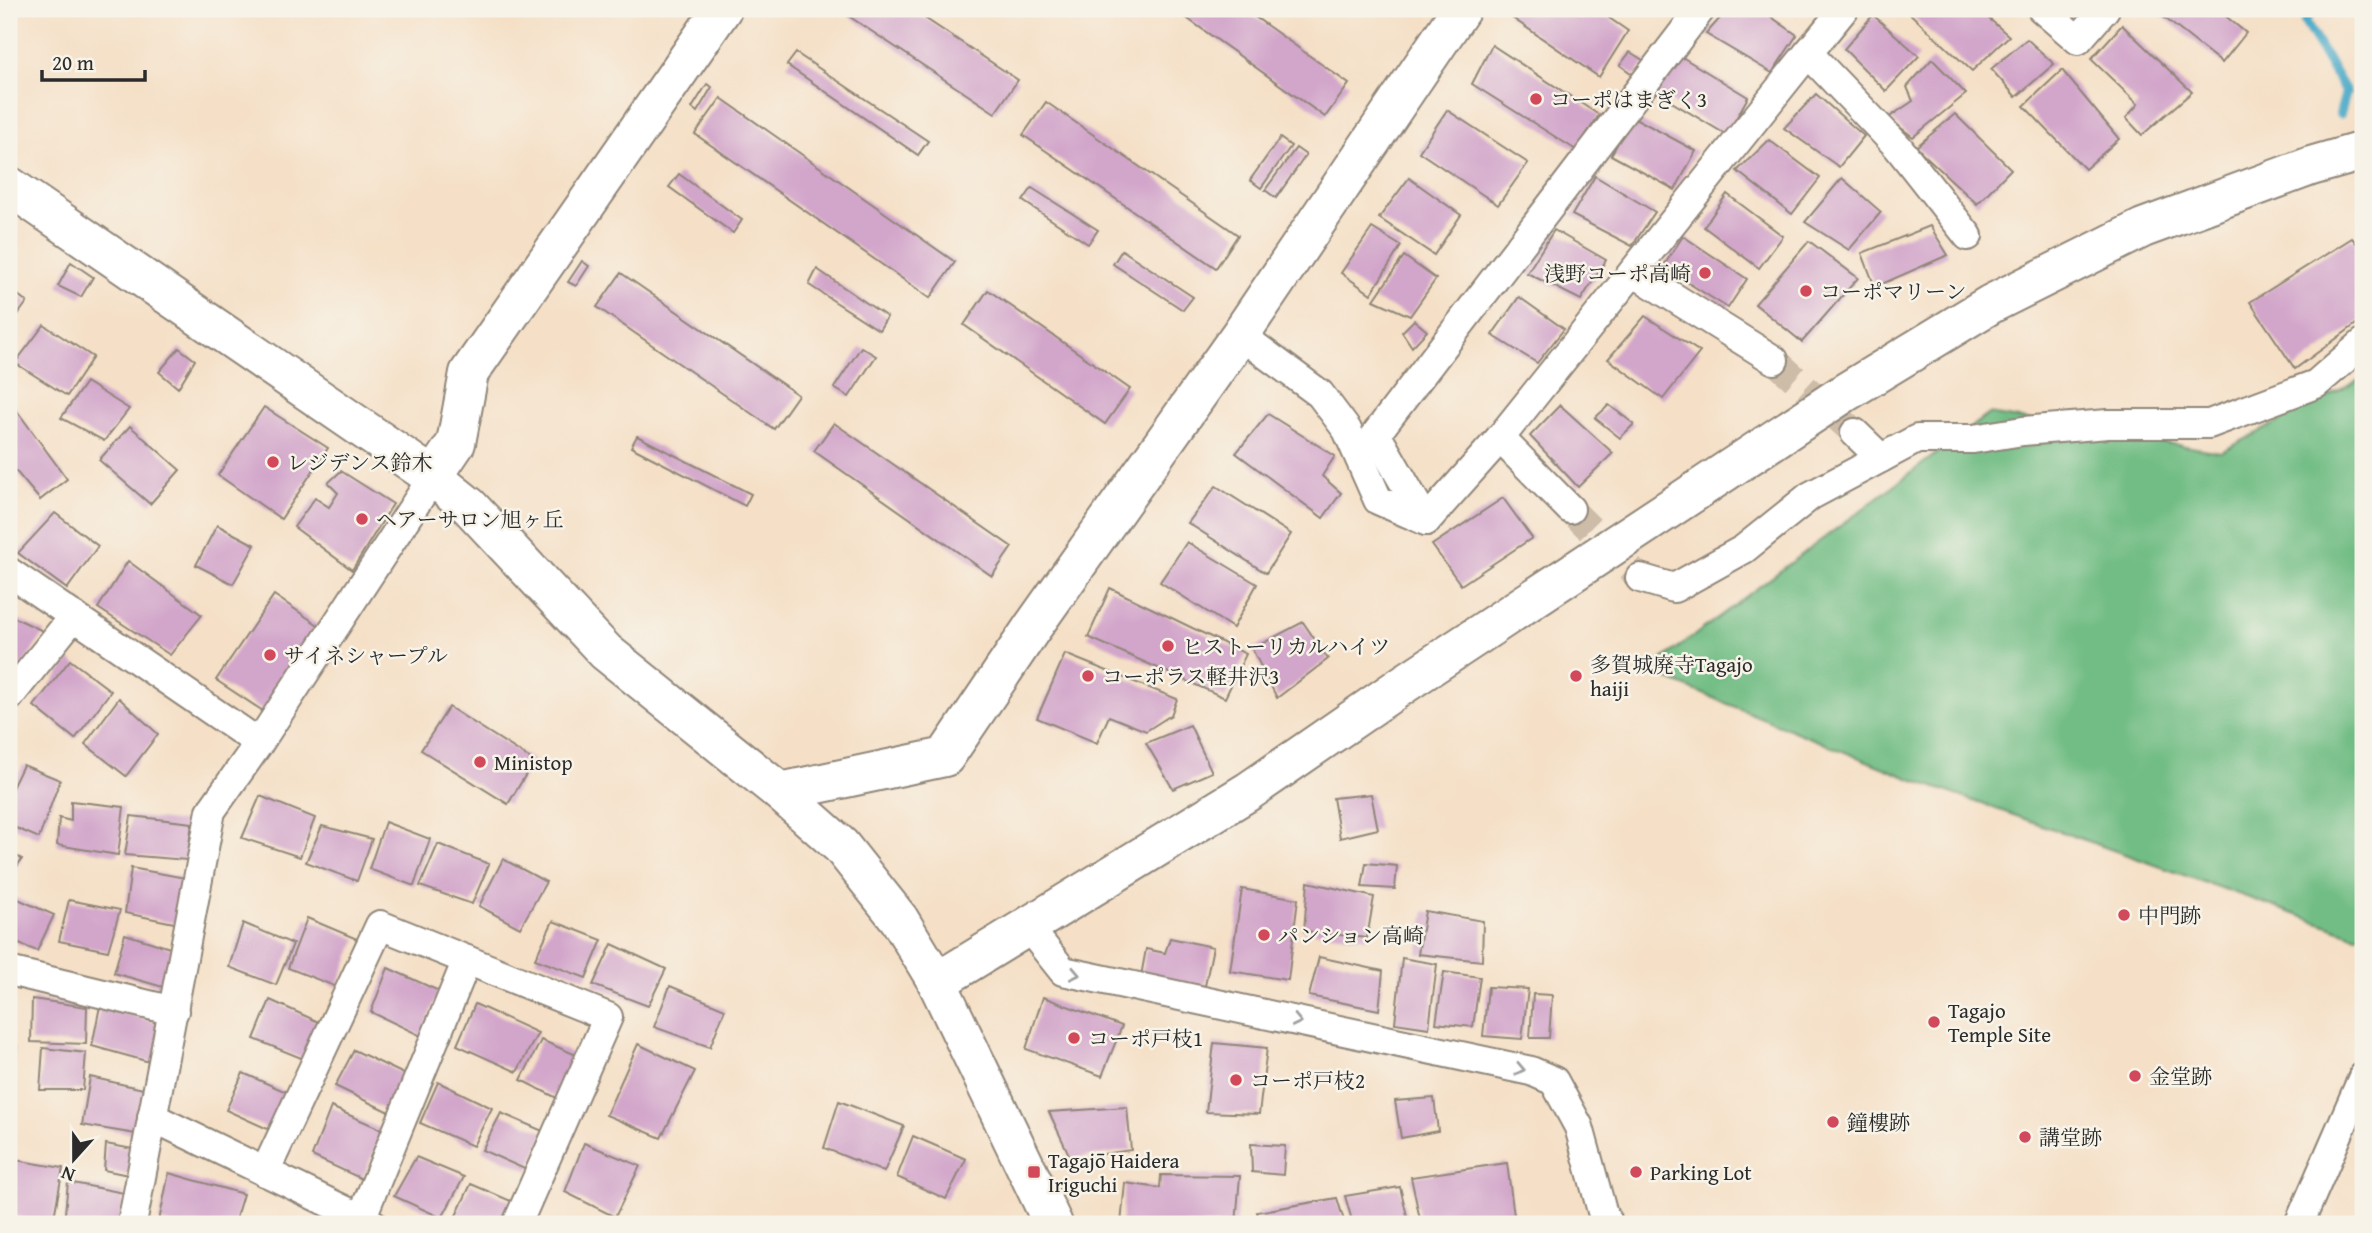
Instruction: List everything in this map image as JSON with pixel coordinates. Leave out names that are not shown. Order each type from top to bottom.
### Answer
[{"type":"street","points":[[131,1224],[211,811],[259,743],[456,443],[469,373],[722,9]]},
{"type":"street","points":[[780,792],[945,757],[1092,542],[1240,335],[1461,9]]},
{"type":"street","points":[[1426,521],[1376,434],[1701,9]]},
{"type":"street","points":[[1426,521],[1500,438],[1844,9]]},
{"type":"street","points":[[2042,9],[2078,40],[2105,9]]},
{"type":"street","points":[[1808,53],[1898,147],[1968,236]]},
{"type":"street","points":[[937,982],[1249,790],[1822,407],[1991,304],[2143,228],[2311,166],[2363,151]]},
{"type":"street","points":[[9,186],[433,477],[469,506],[606,652],[780,792],[841,846],[899,919],[937,982],[1053,1224]]},
{"type":"street","points":[[1633,272],[1774,360]]},
{"type":"street","points":[[1240,335],[1320,394],[1347,430],[1378,500],[1426,521]]},
{"type":"street","points":[[1640,578],[1674,588],[1744,549],[1810,496],[1917,439],[1973,439],[2023,431],[2108,424],[2209,424],[2316,384],[2363,343]]},
{"type":"street","points":[[1856,433],[1881,458]]},
{"type":"street","points":[[1500,438],[1570,509]]},
{"type":"street","points":[[9,572],[259,743]]},
{"type":"street","points":[[9,697],[74,616]]},
{"type":"street","points":[[265,1172],[380,925],[608,1017],[517,1224]]},
{"type":"street","points":[[1028,928],[1063,971],[1531,1071],[1554,1081],[1579,1127],[1598,1221]]},
{"type":"street","points":[[152,1117],[357,1220],[467,960]]},
{"type":"street","points":[[9,971],[174,1012]]},
{"type":"street","points":[[2299,1224],[2363,1077]]},
{"type":"green space","points":[[2363,378],[2363,930],[2357,936],[1911,779],[1647,671],[1989,414],[2221,452]]},
{"type":"building","points":[[838,9],[911,9],[1018,80],[995,113]]},
{"type":"building","points":[[1174,9],[1244,9],[1349,84],[1325,117]]},
{"type":"building","points":[[1512,9],[1596,9],[1628,31],[1599,77],[1508,15]]},
{"type":"building","points":[[1728,9],[1760,9],[1797,35],[1772,73],[1706,34]]},
{"type":"building","points":[[1905,9],[1978,9],[2009,36],[1972,71]]},
{"type":"building","points":[[2060,9],[2094,9],[2079,26]]},
{"type":"building","points":[[2160,9],[2217,9],[2246,33],[2222,63],[2157,12]]},
{"type":"building","points":[[1873,15],[1919,56],[1886,91],[1844,49]]},
{"type":"building","points":[[2122,25],[2192,92],[2142,135],[2126,118],[2138,104],[2091,59]]},
{"type":"building","points":[[2027,39],[2054,64],[2016,97],[1991,69]]},
{"type":"building","name":"コーポはまぎく3","points":[[1492,45],[1599,115],[1576,150],[1472,84]]},
{"type":"building","points":[[1630,52],[1646,62],[1635,76],[1620,65]]},
{"type":"building","points":[[796,53],[928,141],[918,155],[787,65]]},
{"type":"building","points":[[1677,54],[1748,97],[1727,135],[1655,92]]},
{"type":"building","points":[[1932,59],[1966,94],[1913,137],[1888,118],[1913,101],[1907,87]]},
{"type":"building","points":[[2062,70],[2119,139],[2085,169],[2024,106]]},
{"type":"building","points":[[707,84],[712,87],[697,112],[692,108]]},
{"type":"building","points":[[1816,94],[1864,136],[1839,167],[1784,128]]},
{"type":"building","points":[[721,98],[955,262],[930,298],[695,134]]},
{"type":"building","points":[[1046,102],[1238,235],[1216,268],[1023,135]]},
{"type":"building","points":[[1447,110],[1528,163],[1498,205],[1419,152]]},
{"type":"building","points":[[1955,114],[2011,169],[1977,204],[1916,147]]},
{"type":"building","points":[[1633,117],[1696,151],[1675,190],[1611,155]]},
{"type":"building","points":[[1280,138],[1291,146],[1261,188],[1250,180]]},
{"type":"building","points":[[1769,140],[1820,178],[1792,214],[1737,171]]},
{"type":"building","points":[[1296,148],[1306,155],[1276,198],[1265,190]]},
{"type":"building","points":[[679,174],[742,220],[733,233],[669,187]]},
{"type":"building","points":[[1595,176],[1655,212],[1632,246],[1572,215]]},
{"type":"building","points":[[1409,178],[1461,215],[1434,255],[1379,218]]},
{"type":"building","points":[[1842,178],[1881,212],[1849,250],[1805,222]]},
{"type":"building","points":[[1032,188],[1098,230],[1088,244],[1023,201]]},
{"type":"building","points":[[1727,194],[1783,236],[1759,268],[1704,227]]},
{"type":"building","points":[[1930,226],[1948,255],[1875,287],[1862,253]]},
{"type":"building","points":[[1372,228],[1401,246],[1371,294],[1341,273]]},
{"type":"building","points":[[1554,230],[1606,260],[1581,300],[1527,273]]},
{"type":"building","name":"浅野コーポ高崎","points":[[1683,236],[1747,279],[1728,308],[1663,267]]},
{"type":"building","points":[[2352,238],[2363,251],[2363,319],[2295,369],[2250,302]]},
{"type":"building","name":"コーポマリーン","points":[[1809,241],[1858,278],[1802,342],[1755,304]]},
{"type":"building","points":[[1122,250],[1193,297],[1183,310],[1113,264]]},
{"type":"building","points":[[1404,256],[1436,279],[1410,316],[1374,300]]},
{"type":"building","points":[[582,261],[589,266],[576,286],[568,282]]},
{"type":"building","points":[[71,262],[93,277],[81,297],[58,286]]},
{"type":"building","points":[[817,269],[887,317],[879,330],[809,285]]},
{"type":"building","points":[[621,273],[798,395],[774,429],[597,307]]},
{"type":"building","points":[[9,288],[27,302],[9,327]]},
{"type":"building","points":[[988,290],[1130,389],[1105,424],[964,325]]},
{"type":"building","points":[[1519,297],[1564,329],[1537,363],[1492,335]]},
{"type":"building","points":[[1645,316],[1700,352],[1663,399],[1608,359]]},
{"type":"building","points":[[1414,320],[1427,331],[1412,347],[1402,332]]},
{"type":"building","points":[[44,325],[93,357],[67,396],[15,363]]},
{"type":"building","points":[[861,347],[876,356],[849,397],[834,388]]},
{"type":"building","points":[[179,348],[195,360],[178,388],[159,372]]},
{"type":"building","points":[[86,382],[129,409],[104,441],[61,418]]},
{"type":"building","points":[[9,400],[67,479],[40,500],[9,463]]},
{"type":"building","points":[[1560,405],[1613,453],[1578,487],[1530,436]]},
{"type":"building","points":[[1609,405],[1634,424],[1620,438],[1595,418]]},
{"type":"building","name":"レジデンス鈴木","points":[[264,407],[328,448],[281,519],[218,475]]},
{"type":"building","points":[[1268,414],[1335,456],[1322,476],[1341,493],[1323,518],[1236,453]]},
{"type":"building","points":[[834,423],[1012,547],[992,576],[814,451]]},
{"type":"building","points":[[130,426],[180,470],[150,504],[99,460]]},
{"type":"building","points":[[637,436],[751,494],[745,506],[631,447]]},
{"type":"building","points":[[341,471],[393,504],[352,570],[294,527],[315,498],[329,507],[338,493],[328,483]]},
{"type":"building","points":[[1216,486],[1291,534],[1266,573],[1188,523]]},
{"type":"building","points":[[1503,498],[1532,538],[1461,585],[1432,545]]},
{"type":"building","points":[[55,513],[98,546],[67,589],[18,553]]},
{"type":"building","points":[[217,525],[255,545],[233,584],[196,565]]},
{"type":"building","points":[[1187,542],[1257,584],[1233,628],[1160,582]]},
{"type":"building","points":[[128,561],[202,615],[170,655],[98,608]]},
{"type":"building","name":"ヒストーリカルハイツ","points":[[1110,588],[1246,654],[1225,698],[1088,637]]},
{"type":"building","name":"サイネシャープル","points":[[274,595],[324,629],[266,713],[216,680]]},
{"type":"building","points":[[9,615],[45,632],[17,673],[9,669]]},
{"type":"building","points":[[1303,622],[1328,659],[1277,698],[1252,649]]},
{"type":"building","name":"コーポラス軽井沢3","points":[[1065,654],[1177,699],[1171,715],[1146,731],[1109,716],[1097,743],[1037,718]]},
{"type":"building","points":[[70,660],[111,691],[75,739],[34,706]]},
{"type":"building","points":[[119,698],[158,734],[126,776],[85,744]]},
{"type":"building","points":[[449,707],[534,761],[508,804],[421,750]]},
{"type":"building","points":[[1190,725],[1212,772],[1173,789],[1146,743]]},
{"type":"building","points":[[23,765],[60,780],[39,838],[9,825],[9,794]]},
{"type":"building","points":[[1371,794],[1378,829],[1340,838],[1333,798]]},
{"type":"building","points":[[260,796],[315,818],[300,857],[242,838]]},
{"type":"building","points":[[71,801],[124,807],[118,855],[57,845],[59,818],[71,821]]},
{"type":"building","points":[[131,816],[192,823],[187,860],[125,855]]},
{"type":"building","points":[[385,822],[430,839],[414,886],[369,869]]},
{"type":"building","points":[[322,826],[372,839],[357,881],[306,862]]},
{"type":"building","points":[[438,844],[489,864],[472,904],[420,886]]},
{"type":"building","points":[[9,852],[22,859],[9,877]]},
{"type":"building","points":[[503,859],[546,882],[520,928],[479,906]]},
{"type":"building","points":[[1366,863],[1397,866],[1395,889],[1362,887]]},
{"type":"building","points":[[131,868],[191,879],[179,924],[125,913]]},
{"type":"building","points":[[1308,882],[1374,897],[1367,938],[1304,931]]},
{"type":"building","name":"パンション高崎","points":[[1242,889],[1298,899],[1288,980],[1230,971]]},
{"type":"building","points":[[9,895],[54,915],[37,951],[9,940]]},
{"type":"building","points":[[69,900],[120,910],[108,951],[59,941]]},
{"type":"building","points":[[1425,911],[1483,921],[1482,961],[1418,954]]},
{"type":"building","points":[[307,918],[357,939],[337,987],[288,968]]},
{"type":"building","points":[[553,921],[602,940],[586,978],[535,959]]},
{"type":"building","points":[[243,923],[293,944],[276,985],[229,967]]},
{"type":"building","points":[[125,934],[173,949],[163,987],[114,973]]},
{"type":"building","points":[[1170,938],[1213,947],[1205,986],[1141,976],[1146,949],[1165,953]]},
{"type":"building","points":[[612,944],[666,969],[648,1006],[593,985]]},
{"type":"building","points":[[1319,957],[1383,971],[1379,1010],[1309,996]]},
{"type":"building","points":[[1402,958],[1437,964],[1429,1028],[1395,1023]]},
{"type":"building","points":[[388,968],[439,991],[421,1036],[371,1012]]},
{"type":"building","points":[[1444,972],[1480,977],[1473,1027],[1436,1023]]},
{"type":"building","points":[[670,986],[725,1009],[710,1047],[654,1027]]},
{"type":"building","points":[[1488,987],[1528,989],[1522,1039],[1483,1036]]},
{"type":"building","points":[[1533,994],[1552,995],[1549,1038],[1530,1038]]},
{"type":"building","name":"コーポ戸枝1","points":[[1043,997],[1122,1026],[1102,1076],[1026,1049]]},
{"type":"building","points":[[32,999],[87,1007],[86,1044],[31,1042]]},
{"type":"building","points":[[270,1000],[321,1023],[306,1060],[254,1039]]},
{"type":"building","points":[[475,1004],[538,1033],[517,1072],[457,1045]]},
{"type":"building","points":[[100,1006],[162,1024],[153,1063],[92,1046]]},
{"type":"building","points":[[541,1040],[581,1057],[563,1101],[521,1080]]},
{"type":"building","name":"コーポ戸枝2","points":[[1214,1043],[1267,1048],[1259,1114],[1206,1112]]},
{"type":"building","points":[[638,1044],[695,1071],[661,1138],[606,1115]]},
{"type":"building","points":[[9,1047],[14,1048],[14,1092],[9,1092]]},
{"type":"building","points":[[43,1048],[86,1053],[83,1090],[40,1090]]},
{"type":"building","points":[[354,1050],[406,1075],[393,1114],[335,1086]]},
{"type":"building","points":[[243,1073],[291,1094],[272,1131],[226,1110]]},
{"type":"building","points":[[90,1077],[152,1091],[142,1135],[82,1125]]},
{"type":"building","points":[[438,1082],[492,1108],[473,1146],[420,1123]]},
{"type":"building","points":[[1434,1098],[1438,1131],[1401,1138],[1395,1101]]},
{"type":"building","points":[[839,1101],[904,1126],[884,1172],[824,1148]]},
{"type":"building","points":[[331,1107],[383,1130],[362,1179],[312,1156]]},
{"type":"building","points":[[1127,1107],[1131,1150],[1071,1159],[1049,1112]]},
{"type":"building","points":[[501,1113],[545,1132],[529,1171],[482,1150]]},
{"type":"building","points":[[913,1136],[966,1159],[946,1199],[897,1177]]},
{"type":"building","points":[[584,1143],[640,1166],[615,1217],[565,1192]]},
{"type":"building","points":[[106,1144],[138,1150],[133,1176],[104,1170]]},
{"type":"building","points":[[1251,1144],[1285,1146],[1283,1175],[1252,1172]]},
{"type":"building","points":[[416,1157],[464,1177],[442,1218],[394,1196]]},
{"type":"building","points":[[9,1159],[63,1168],[53,1223],[9,1215]]},
{"type":"building","points":[[1507,1163],[1514,1216],[1473,1224],[1421,1224],[1411,1177]]},
{"type":"building","points":[[169,1173],[243,1194],[234,1224],[173,1224],[159,1221]]},
{"type":"building","points":[[1161,1175],[1240,1176],[1236,1224],[1121,1224],[1125,1183],[1160,1188]]},
{"type":"building","points":[[68,1182],[124,1193],[120,1224],[64,1224]]},
{"type":"building","points":[[471,1184],[518,1204],[507,1224],[453,1222]]},
{"type":"building","points":[[1400,1187],[1409,1224],[1353,1224],[1345,1196]]},
{"type":"building","points":[[1337,1198],[1345,1224],[1260,1224],[1257,1212]]},
{"type":"waterway","points":[[2313,9],[2305,22],[2346,92],[2340,114]]},
{"type":"tunnel","points":[[1774,360],[1855,433]]},
{"type":"tunnel","points":[[1570,509],[1640,578]]},
{"type":"place","name":"コーポはまぎく3","points":[[1536,99]]},
{"type":"place","name":"浅野コーポ高崎","points":[[1705,273]]},
{"type":"place","name":"コーポマリーン","points":[[1806,291]]},
{"type":"place","name":"レジデンス鈴木","points":[[273,462]]},
{"type":"place","name":"ヘアーサロン旭ヶ丘","points":[[362,519]]},
{"type":"place","name":"ヒストーリカルハイツ","points":[[1168,646]]},
{"type":"place","name":"サイネシャープル","points":[[270,655]]},
{"type":"place","name":"コーポラス軽井沢3","points":[[1088,676]]},
{"type":"place","name":"多賀城廃寺Tagajo haiji","points":[[1576,676]]},
{"type":"place","name":"Ministop","points":[[480,762]]},
{"type":"place","name":"中門跡","points":[[2124,915]]},
{"type":"place","name":"パンション高崎","points":[[1264,935]]},
{"type":"place","name":"Tagajo Temple Site","points":[[1934,1022]]},
{"type":"place","name":"コーポ戸枝1","points":[[1074,1038]]},
{"type":"place","name":"金堂跡","points":[[2135,1076]]},
{"type":"place","name":"コーポ戸枝2","points":[[1236,1080]]},
{"type":"place","name":"鐘樓跡","points":[[1833,1122]]},
{"type":"place","name":"講堂跡","points":[[2025,1137]]},
{"type":"place","name":"Tagajō Haidera Iriguchi","points":[[1034,1172]]},
{"type":"place","name":"Parking Lot","points":[[1636,1172]]}]
